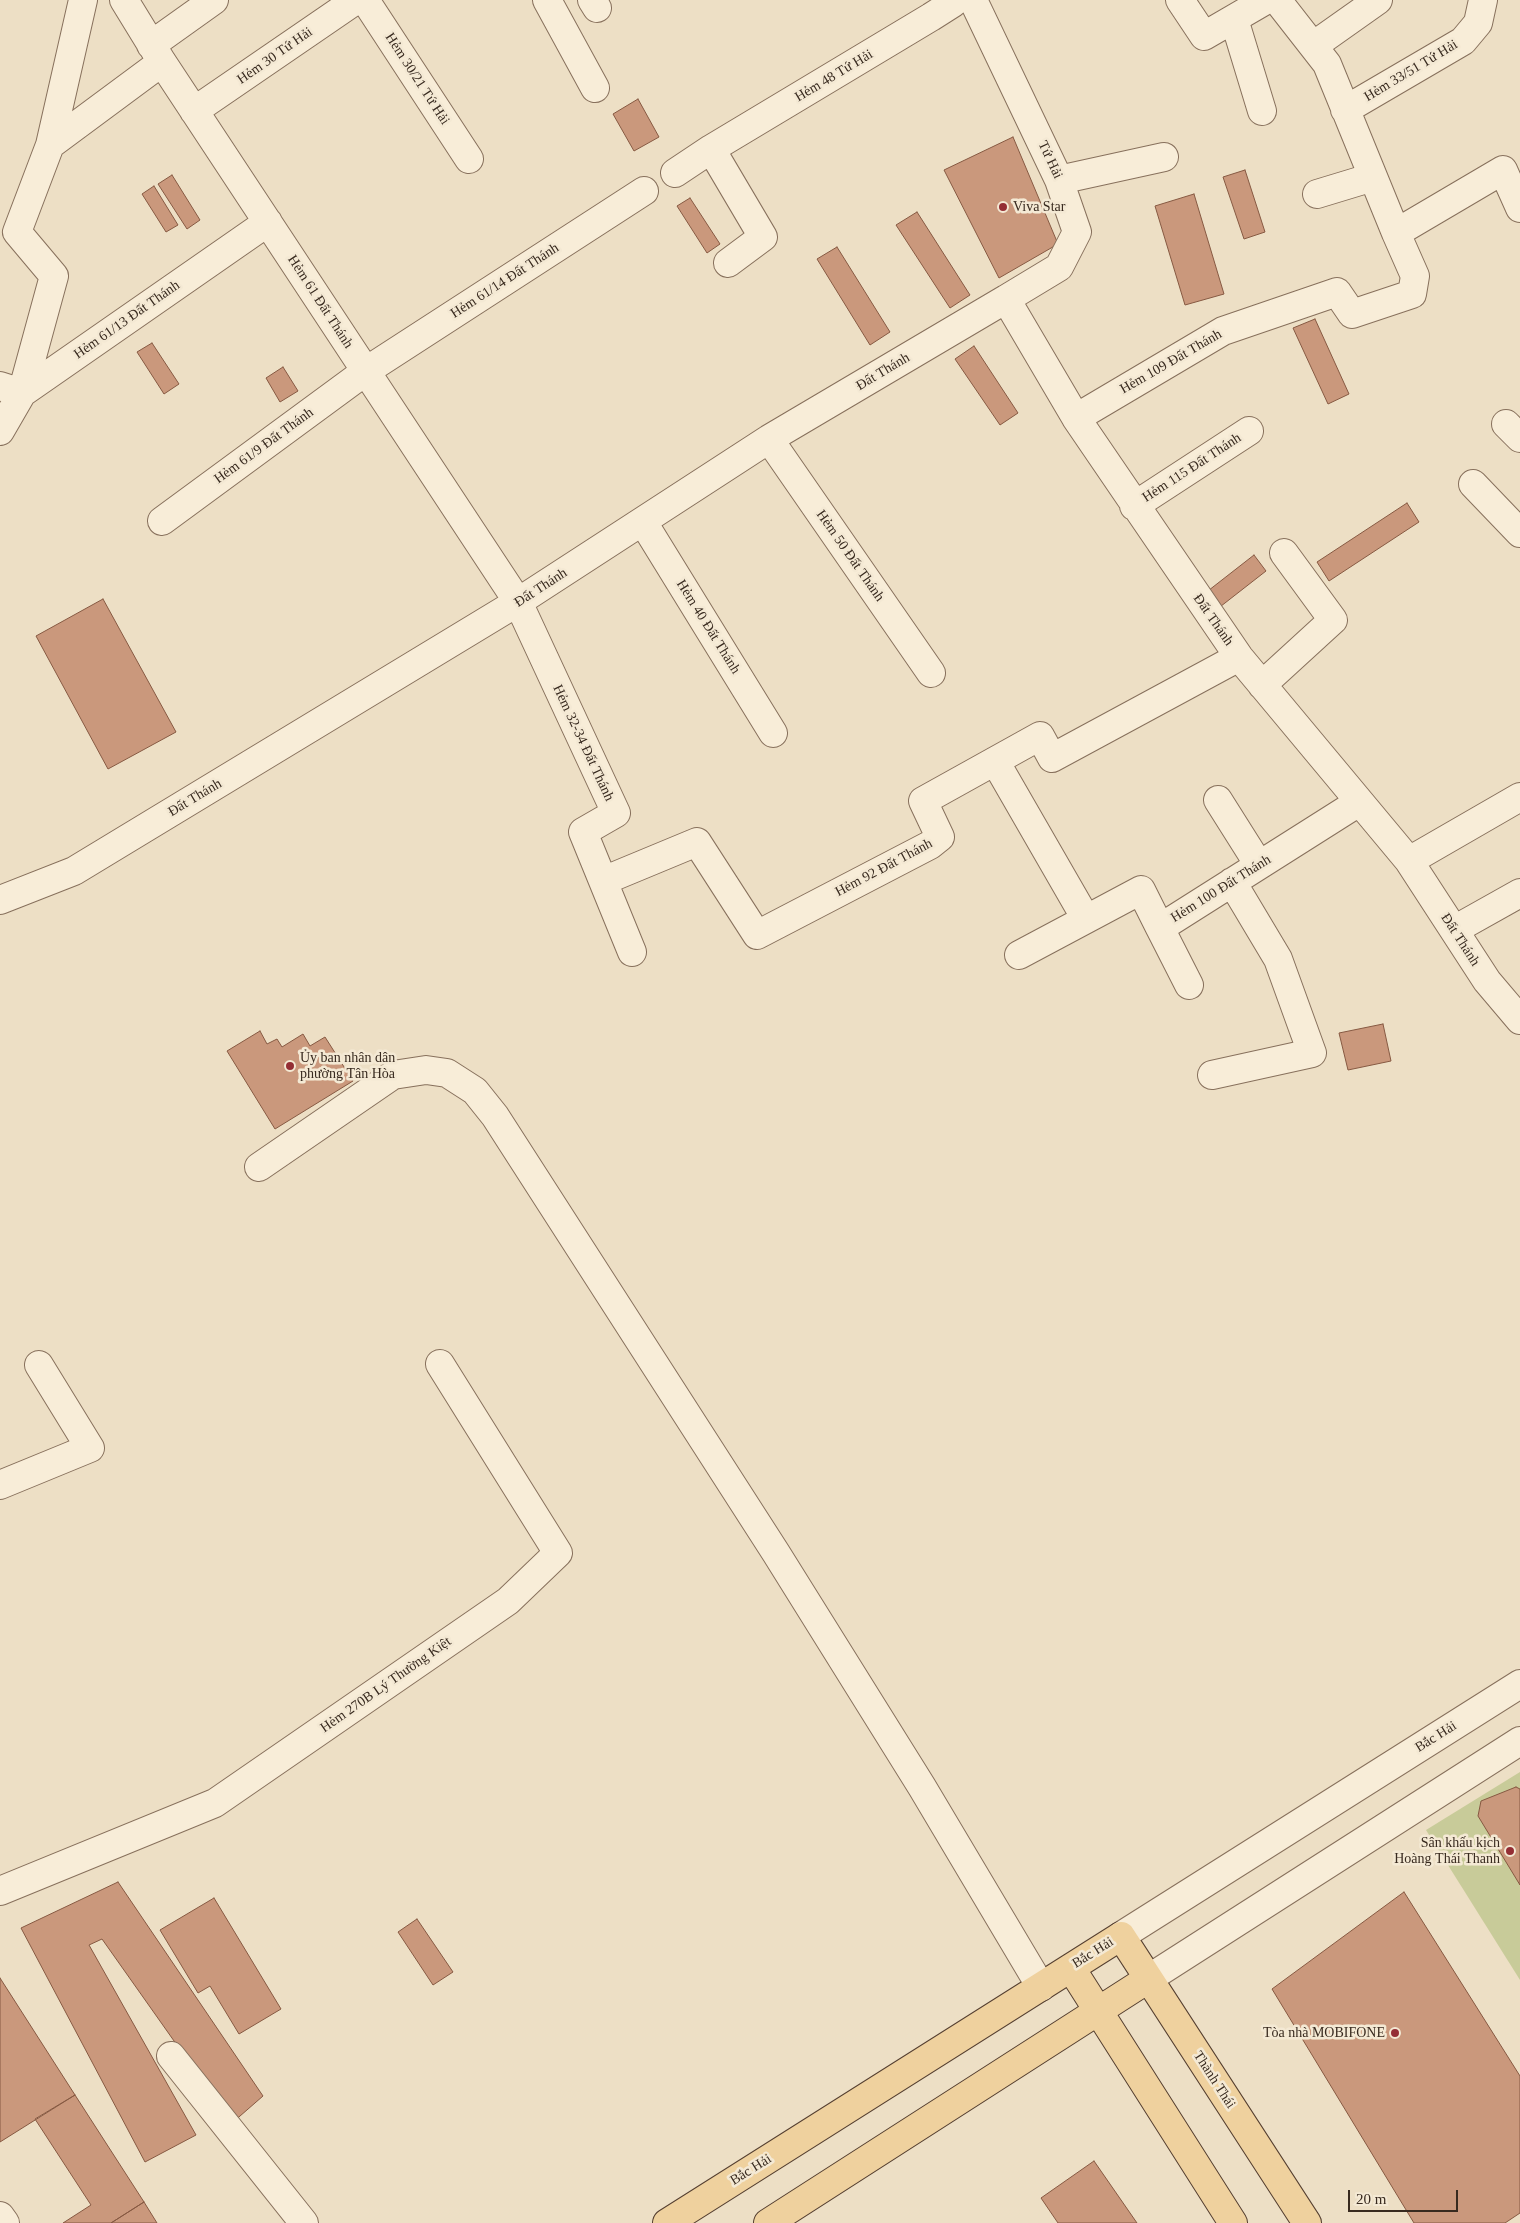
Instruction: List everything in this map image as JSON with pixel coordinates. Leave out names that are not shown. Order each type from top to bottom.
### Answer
[{"type":"main road","name":"Bắc Hải","points":[[667,2223],[1120,1936]]},
{"type":"main road","name":"Thành Thái","points":[[1120,1936],[1307,2223]]},
{"type":"main road","points":[[1071,1968],[1232,2223]]},
{"type":"main road","points":[[768,2223],[1148,1979]]},
{"type":"street","points":[[11,390],[54,276],[17,232],[50,144],[83,0]]},
{"type":"street","name":"Hẻm 61 Đất Thánh","points":[[124,0],[194,112],[518,602]]},
{"type":"street","points":[[50,144],[156,53],[214,0]]},
{"type":"street","name":"Hẻm 30 Tứ Hải","points":[[194,112],[356,0]]},
{"type":"street","name":"Hẻm 30/21 Tứ Hải","points":[[365,0],[469,159]]},
{"type":"street","points":[[546,0],[595,88]]},
{"type":"street","name":"Hẻm 48 Tứ Hải","points":[[674,173],[954,3],[954,0]]},
{"type":"street","name":"Tứ Hải","points":[[973,0],[1059,180],[1077,232],[1059,267],[1006,299]]},
{"type":"street","points":[[1180,0],[1204,36],[1266,0]]},
{"type":"street","points":[[1277,0],[1326,64],[1396,233],[1503,170],[1520,208]]},
{"type":"street","points":[[1313,46],[1378,0]]},
{"type":"street","name":"Hẻm 33/51 Tứ Hải","points":[[1345,110],[1463,41],[1478,23],[1484,0]]},
{"type":"street","points":[[1234,19],[1262,111]]},
{"type":"street","points":[[711,149],[763,237],[728,262]]},
{"type":"street","points":[[1059,180],[1164,157]]},
{"type":"street","points":[[1317,194],[1373,177]]},
{"type":"street","name":"Hẻm 61/14 Đất Thánh","points":[[366,371],[644,191]]},
{"type":"street","name":"Hẻm 61/13 Đất Thánh","points":[[0,431],[11,390],[268,222]]},
{"type":"street","name":"Hẻm 109 Đất Thánh","points":[[1076,418],[1223,331],[1336,292],[1352,314],[1412,294],[1415,276],[1396,233]]},
{"type":"street","name":"Đất Thánh","points":[[0,900],[74,871],[518,602],[770,439],[1006,299],[1076,418],[1134,506],[1239,657],[1409,861],[1487,981],[1520,1020]]},
{"type":"street","name":"Hẻm 61/9 Đất Thánh","points":[[162,521],[366,371]]},
{"type":"street","name":"Hẻm 115 Đất Thánh","points":[[1134,506],[1250,431]]},
{"type":"street","name":"Hẻm 50 Đất Thánh","points":[[770,439],[931,673]]},
{"type":"street","points":[[1473,484],[1520,533]]},
{"type":"street","name":"Hẻm 40 Đất Thánh","points":[[643,522],[773,733]]},
{"type":"street","points":[[1262,685],[1333,620],[1284,553]]},
{"type":"street","name":"Hẻm 32-34 Đất Thánh","points":[[518,602],[616,813],[583,832],[632,952]]},
{"type":"street","name":"Hẻm 92 Đất Thánh","points":[[603,881],[697,842],[757,935],[930,845],[940,837],[923,801],[1040,736],[1052,758],[1239,657]]},
{"type":"street","points":[[995,761],[1086,919]]},
{"type":"street","points":[[1409,861],[1520,797]]},
{"type":"street","points":[[1218,800],[1259,865]]},
{"type":"street","name":"Hẻm 100 Đất Thánh","points":[[1019,955],[1142,890],[1160,928],[1358,802]]},
{"type":"street","points":[[1212,1075],[1312,1053],[1278,959],[1232,882]]},
{"type":"street","points":[[1454,930],[1520,894]]},
{"type":"street","points":[[1160,928],[1189,985]]},
{"type":"street","points":[[259,1167],[393,1075],[426,1070],[447,1073],[475,1091],[495,1116],[776,1553],[922,1787],[1041,1987]]},
{"type":"street","name":"Hẻm 270B Lý Thường Kiệt","points":[[0,1891],[215,1803],[508,1601],[558,1553],[440,1364]]},
{"type":"street","points":[[0,1485],[90,1448],[39,1365]]},
{"type":"street","name":"Bắc Hải","points":[[1120,1936],[1520,1684]]},
{"type":"street","points":[[1148,1979],[1520,1741]]},
{"type":"street","points":[[170,2056],[304,2223]]},
{"type":"street","points":[[0,2216],[5,2223]]},
{"type":"green space","points":[[1520,1772],[1520,1980],[1426,1830]]},
{"type":"building","points":[[638,99],[659,137],[634,151],[613,114]]},
{"type":"building","name":"Viva Star","points":[[1013,137],[1058,244],[999,278],[944,170]]},
{"type":"building","points":[[1245,170],[1265,232],[1244,239],[1223,177]]},
{"type":"building","points":[[172,175],[200,220],[187,229],[158,184]]},
{"type":"building","points":[[154,186],[178,225],[166,232],[142,194]]},
{"type":"building","points":[[1194,194],[1224,294],[1185,305],[1155,206]]},
{"type":"building","points":[[690,198],[720,244],[707,253],[677,206]]},
{"type":"building","points":[[917,212],[970,295],[950,308],[896,225]]},
{"type":"building","points":[[837,247],[890,332],[870,345],[817,259]]},
{"type":"building","points":[[1315,319],[1349,394],[1328,404],[1293,328]]},
{"type":"building","points":[[152,343],[179,384],[164,394],[137,352]]},
{"type":"building","points":[[974,346],[1018,413],[1000,425],[955,359]]},
{"type":"building","points":[[283,367],[298,391],[280,402],[266,378]]},
{"type":"building","points":[[1407,503],[1419,522],[1329,581],[1317,562]]},
{"type":"building","points":[[1254,555],[1266,571],[1216,610],[1204,594]]},
{"type":"building","points":[[103,599],[176,732],[108,769],[36,636]]},
{"type":"building","points":[[1383,1024],[1391,1061],[1348,1070],[1339,1033]]},
{"type":"building","name":"Ủy ban nhân dân phường Tân Hòa","points":[[260,1031],[267,1044],[277,1039],[282,1047],[303,1034],[310,1046],[325,1037],[353,1081],[275,1129],[227,1051]]},
{"type":"building","name":"Sân khấu kịch Hoàng Thái Thanh","points":[[1516,1787],[1520,1789],[1520,1885],[1478,1816],[1481,1801]]},
{"type":"building","points":[[118,1882],[263,2096],[232,2123],[102,1939],[89,1945],[196,2135],[145,2162],[21,1928]]},
{"type":"building","name":"Tòa nhà MOBIFONE","points":[[1404,1892],[1520,2076],[1520,2213],[1505,2223],[1414,2223],[1272,1989]]},
{"type":"building","points":[[214,1898],[281,2009],[239,2034],[210,1986],[198,1993],[160,1930]]},
{"type":"building","points":[[417,1919],[453,1972],[433,1985],[398,1932]]},
{"type":"building","points":[[0,1978],[75,2095],[0,2142]]},
{"type":"building","points":[[75,2095],[144,2202],[111,2223],[63,2223],[91,2205],[35,2119]]},
{"type":"building","points":[[1094,2161],[1137,2223],[1058,2223],[1041,2198]]},
{"type":"building","points":[[144,2202],[157,2223],[111,2223]]},
{"type":"place","name":"Viva Star","points":[[1003,207]]},
{"type":"place","name":"Ủy ban nhân dân phường Tân Hòa","points":[[290,1066]]},
{"type":"place","name":"Sân khấu kịch Hoàng Thái Thanh","points":[[1510,1851]]},
{"type":"place","name":"Tòa nhà MOBIFONE","points":[[1395,2033]]}]
